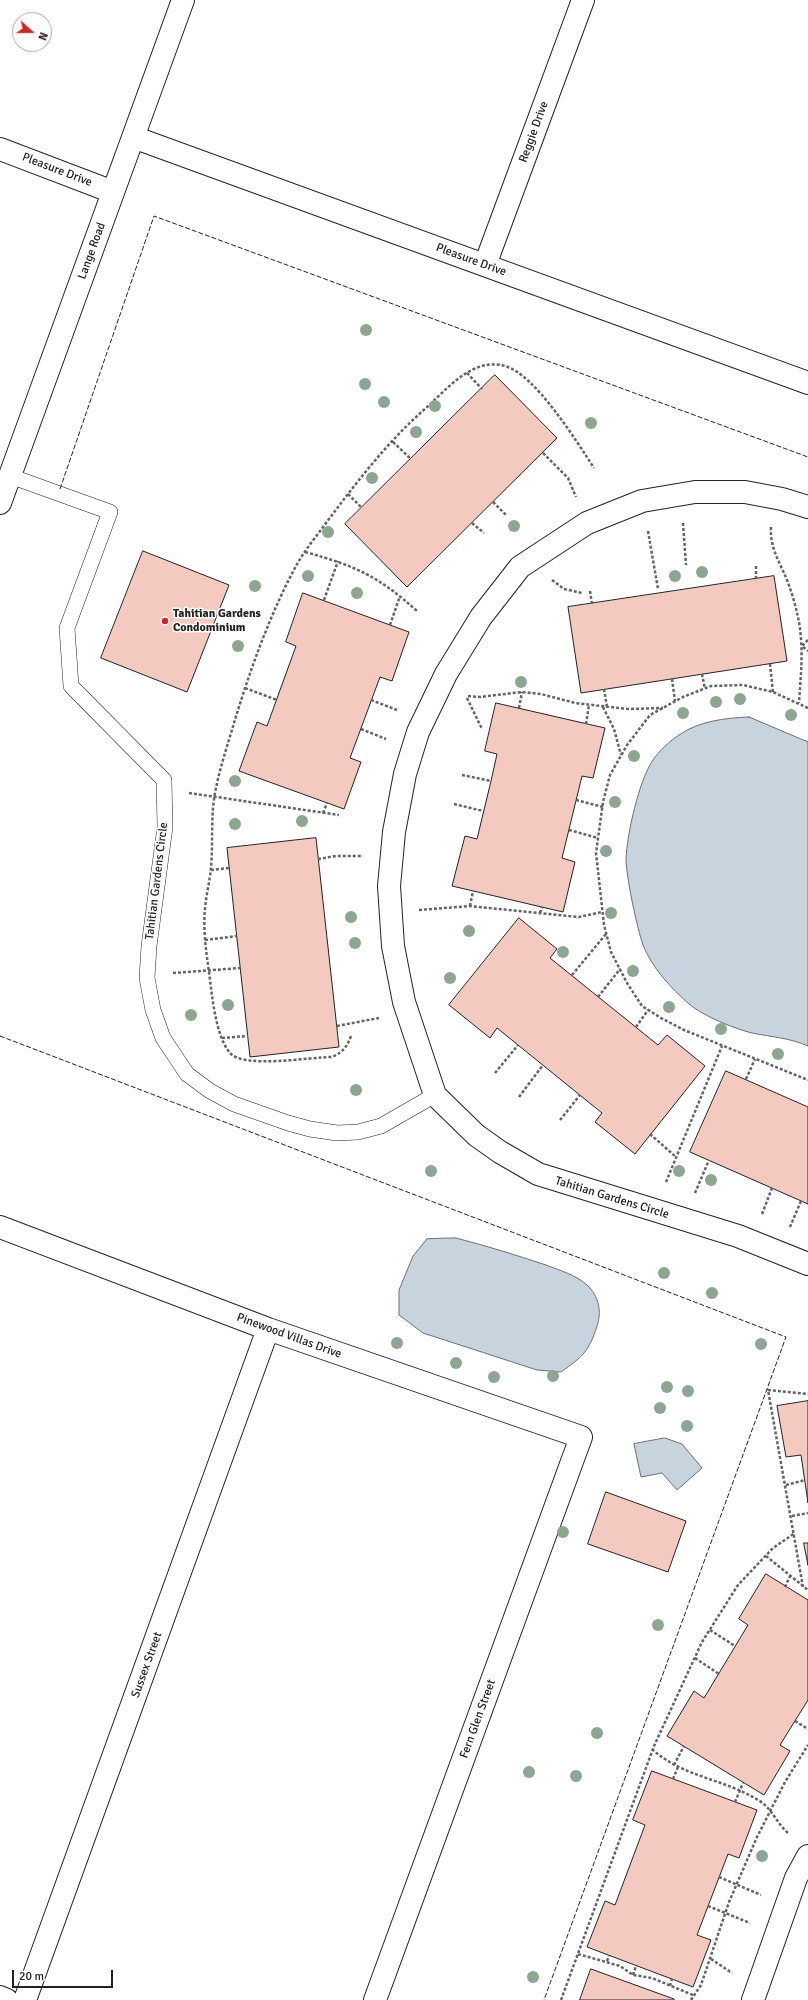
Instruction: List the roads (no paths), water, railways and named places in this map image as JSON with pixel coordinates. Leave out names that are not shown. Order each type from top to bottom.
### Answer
[{"type":"street","name":"Lange Road","points":[[0,503],[183,0]]},
{"type":"street","name":"Reggie Drive","points":[[485,265],[584,0]]},
{"type":"street","name":"Pleasure Drive","points":[[133,137],[808,383]]},
{"type":"street","name":"Pleasure Drive","points":[[0,149],[114,192]]},
{"type":"street","name":"Tahitian Gardens Circle","points":[[808,507],[772,497],[745,492],[695,492],[642,501],[587,523],[520,568],[481,617],[446,674],[418,732],[405,774],[394,832],[389,886],[393,946],[404,1002],[435,1095],[476,1135],[500,1152],[538,1174],[738,1236],[808,1264]]},
{"type":"street","name":"Pinewood Villas Drive","points":[[0,1227],[268,1329],[581,1437]]},
{"type":"street","name":"Sussex Street","points":[[25,2000],[268,1329]]},
{"type":"street","name":"Fern Glen Street","points":[[375,2000],[581,1437]]},
{"type":"street","points":[[753,2000],[786,1906],[802,1880],[808,1856]]},
{"type":"street","points":[[0,1997],[7,2000]]},
{"type":"lane","name":"Tahitian Gardens Circle","points":[[10,476],[110,512],[67,628],[71,686],[164,780],[165,827],[149,946],[147,974],[153,1010],[163,1038],[175,1058],[187,1074],[210,1091],[234,1104],[288,1123],[337,1134],[358,1132],[381,1126],[435,1095]]},
{"type":"place","name":"Tahitian Gardens Condominium","points":[[165,621]]}]
